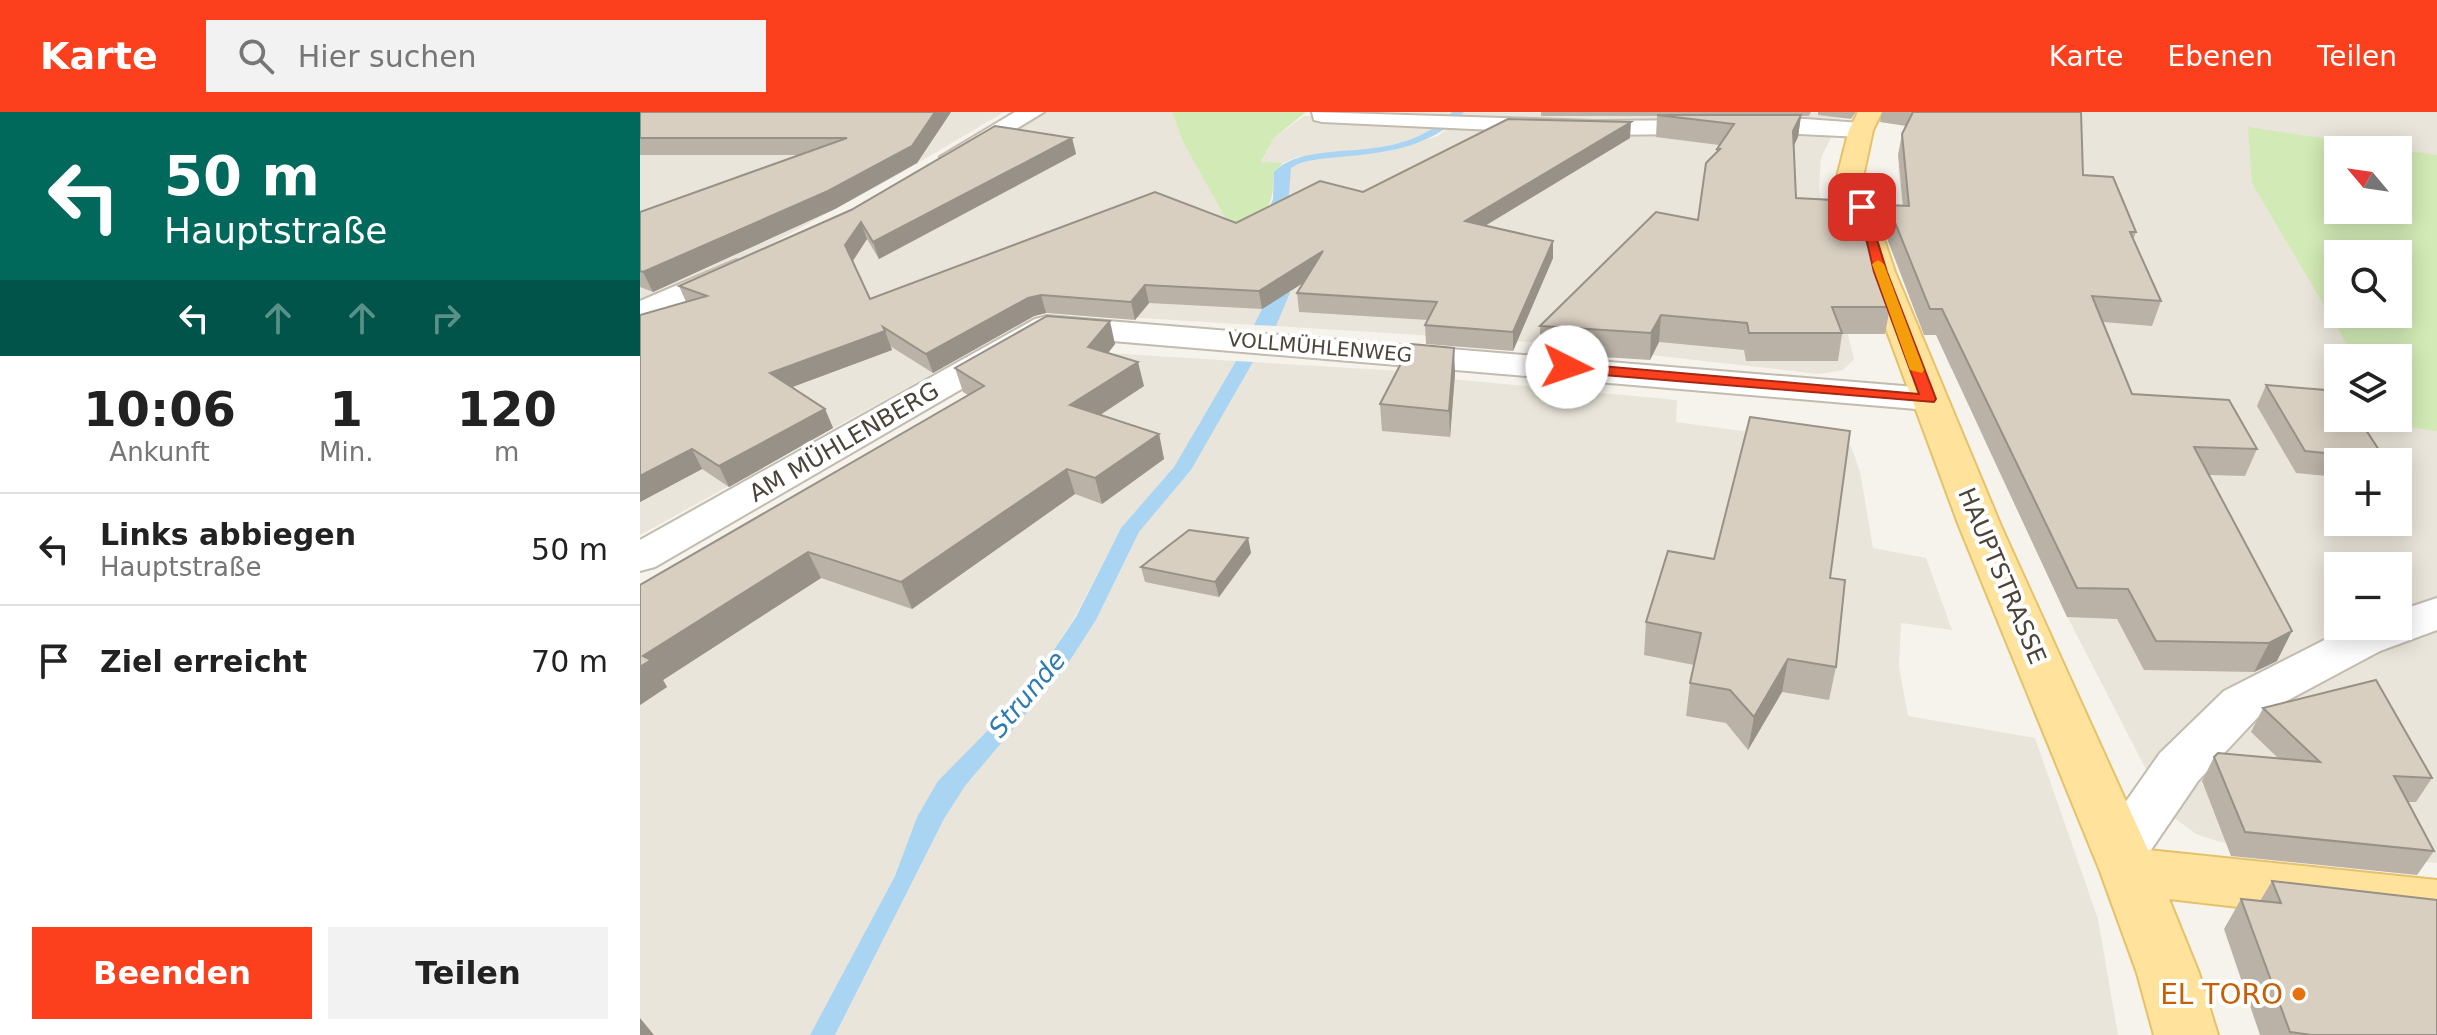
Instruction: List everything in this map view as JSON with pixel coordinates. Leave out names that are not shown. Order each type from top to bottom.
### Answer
[{"type":"main road","name":"HAUPTSTRASSE","points":[[1866,121],[1850,177],[1928,399],[2124,860],[2168,973],[2186,1035]]},
{"type":"main road","points":[[2124,860],[2437,905]]},
{"type":"street","points":[[926,173],[1032,112]]},
{"type":"street","points":[[1322,115],[1608,127],[1866,121]]},
{"type":"street","points":[[640,313],[763,256]]},
{"type":"street","name":"VOLLMÜHLENWEG","points":[[1047,326],[1928,399]]},
{"type":"street","name":"AM MÜHLENBERG","points":[[640,558],[1047,326]]},
{"type":"street","points":[[2124,860],[2179,767],[2242,703],[2363,640],[2437,613]]},
{"type":"shaded area","points":[[640,112],[1004,112],[894,177],[732,265],[640,305]]},
{"type":"shaded area","points":[[1040,112],[1172,112],[1182,140],[1271,293],[1254,325],[1044,312],[640,535],[640,322]]},
{"type":"shaded area","points":[[1319,112],[1843,113],[1821,158],[1819,189],[1827,250],[1854,359],[1843,370],[1819,374],[1545,343],[1276,326],[1290,293],[1283,270],[1290,168],[1309,160],[1389,151],[1438,136],[1451,126],[1438,125],[1416,139],[1380,149],[1297,157],[1283,163],[1261,163],[1274,138],[1304,116],[1315,116]]},
{"type":"shaded area","points":[[1915,112],[2437,112],[2437,863],[2220,842],[2196,834],[2169,814],[2067,616],[1980,431],[1990,432],[1965,371],[1951,369],[1908,267],[1898,167]]},
{"type":"shaded area","points":[[1076,351],[1236,361],[1174,467],[1121,528],[1075,617],[1047,660],[917,817],[895,876],[810,1035],[640,1035],[640,591]]},
{"type":"shaded area","points":[[1253,362],[1400,371],[1409,375],[1677,400],[1676,422],[1851,446],[1860,472],[1873,548],[1926,558],[1952,630],[1901,623],[1899,667],[1908,716],[2035,738],[2098,919],[2118,1035],[835,1035],[944,819],[965,786],[1067,665],[1096,620],[1139,532],[1191,470]]},
{"type":"green space","points":[[1172,112],[1306,112],[1274,138],[1261,162],[1283,163],[1274,172],[1269,204],[1261,216],[1235,235],[1182,140]]},
{"type":"green space","points":[[2248,127],[2324,138],[2324,224],[2412,224],[2412,151],[2437,155],[2437,431],[2412,427],[2412,344],[2347,344],[2337,328],[2412,328],[2412,240],[2324,240],[2324,305],[2252,183]]},
{"type":"water","points":[[1452,112],[1464,112],[1437,134],[1422,141],[1373,153],[1314,160],[1291,168],[1283,271],[1290,293],[1276,326],[1254,325],[1270,293],[1268,211],[1273,199],[1274,172],[1290,161],[1310,155],[1406,141],[1430,130]]},
{"type":"water","name":"Strunde","points":[[1236,361],[1253,362],[1191,470],[1139,532],[1096,620],[1067,665],[965,786],[944,819],[835,1035],[810,1035],[895,876],[917,817],[938,781],[1006,712],[1047,660],[1076,617],[1121,528],[1174,467]]},
{"type":"building","points":[[640,112],[935,112],[912,146],[828,191],[643,272],[640,271],[640,212],[847,138],[640,138]]},
{"type":"building","points":[[1913,112],[2081,112],[2083,175],[2113,177],[2136,232],[2130,232],[2161,301],[2092,296],[2132,394],[2229,400],[2257,449],[2194,447],[2292,631],[2269,643],[2156,641],[2128,589],[2077,588],[1942,309],[1930,309],[1888,205],[1909,206],[1902,134]]},
{"type":"building","points":[[1657,115],[1801,115],[1793,131],[1796,198],[1852,201],[1890,307],[1832,307],[1842,333],[1749,333],[1747,323],[1661,315],[1651,333],[1540,326],[1656,212],[1698,220],[1706,163],[1720,149],[1717,149],[1734,124]]},
{"type":"building","points":[[1508,119],[1631,122],[1465,221],[1553,241],[1513,332],[1425,325],[1437,302],[1297,293],[1323,251],[1259,291],[1145,285],[1131,302],[1041,295],[1028,298],[926,354],[883,327],[885,331],[770,373],[825,409],[719,466],[692,449],[640,476],[640,315],[707,296],[679,286],[851,210],[995,126],[1072,138],[873,242],[861,222],[845,245],[870,299],[1155,192],[1236,223],[1320,181],[1363,192]]},
{"type":"building","points":[[1047,316],[1110,321],[1088,347],[1138,362],[1070,405],[1159,434],[1095,478],[1067,469],[901,582],[808,552],[643,656],[651,660],[640,667],[640,585],[984,386],[955,368]]},
{"type":"building","points":[[1411,344],[1454,348],[1449,411],[1380,404]]},
{"type":"building","points":[[2266,385],[2324,390],[2324,432],[2367,432],[2378,448],[2324,448],[2324,453],[2305,451]]},
{"type":"building","points":[[1750,417],[1850,431],[1830,578],[1845,580],[1836,667],[1788,659],[1754,717],[1730,690],[1690,683],[1701,633],[1646,622],[1668,551],[1714,559]]},
{"type":"building","points":[[1189,530],[1248,538],[1215,582],[1141,567]]},
{"type":"building","points":[[2376,680],[2432,778],[2394,776],[2434,851],[2245,832],[2214,757],[2218,753],[2320,762],[2263,708]]},
{"type":"building","points":[[2272,881],[2437,900],[2437,1035],[2312,1035],[2290,1032],[2241,899],[2281,903]]},
{"type":"slow traffic","points":[[1878,264],[1917,370]]},
{"type":"place","name":"EL TORO","points":[[2299,994]]},
{"type":"route","points":[[1567,367],[1928,399],[1880,272],[1862,207]]}]
